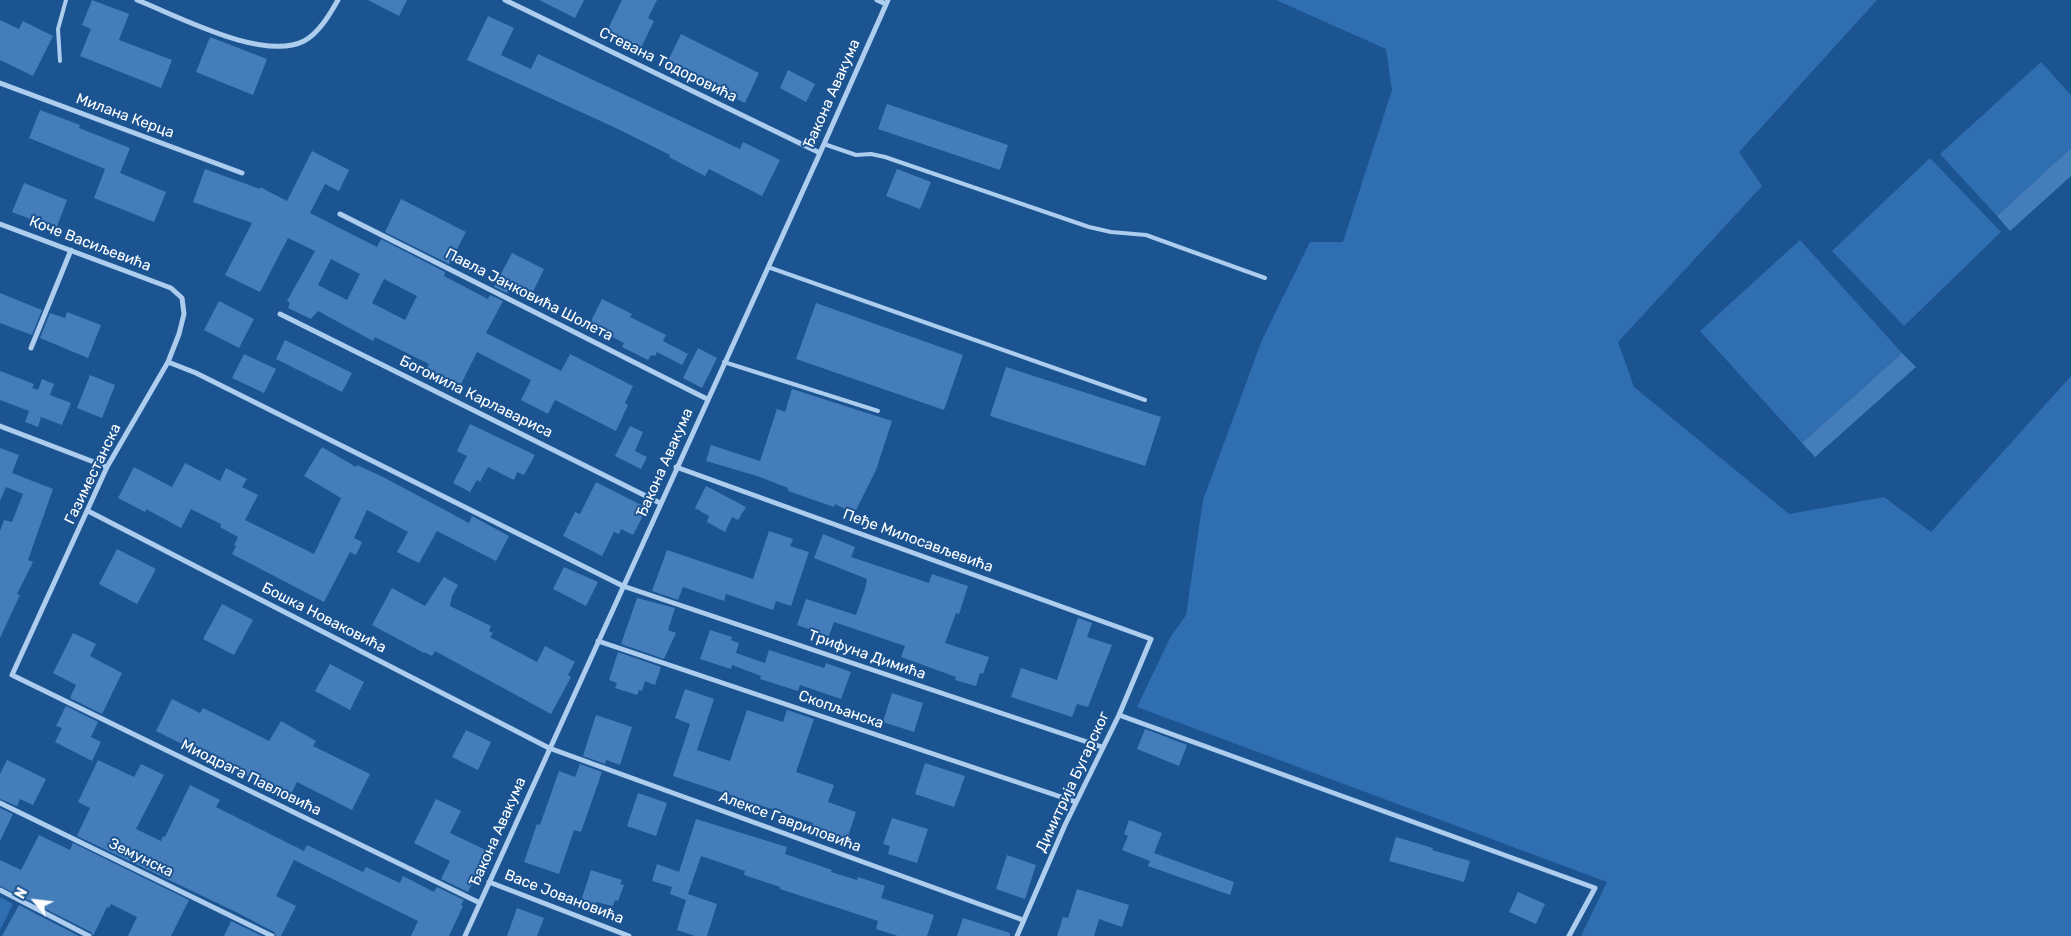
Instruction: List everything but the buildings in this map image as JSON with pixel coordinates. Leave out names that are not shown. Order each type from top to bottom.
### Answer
[{"type":"street","points":[[137,0],[241,42],[281,47],[304,41],[323,24],[338,0]]},
{"type":"street","name":"Стевана Тодоровића","points":[[505,0],[820,153]]},
{"type":"street","points":[[877,0],[887,2]]},
{"type":"street","name":"Ђакона Авакума","points":[[464,936],[887,2]]},
{"type":"street","name":"Милана Керца","points":[[0,83],[242,172]]},
{"type":"street","name":"Павла Јанковића Шолета","points":[[340,214],[708,399]]},
{"type":"street","name":"Коче Васиљевића","points":[[0,224],[171,288]]},
{"type":"street","points":[[31,348],[71,250]]},
{"type":"street","name":"Газиместанска","points":[[12,675],[107,468],[168,362],[179,334],[184,314],[182,298],[171,288]]},
{"type":"street","name":"Богомила Карлавариса","points":[[280,314],[660,503]]},
{"type":"street","name":"Трифуна Димића","points":[[168,362],[205,377],[623,586],[1102,747]]},
{"type":"street","points":[[0,426],[107,468]]},
{"type":"street","name":"Пеђе Милосављевића","points":[[676,467],[1151,639]]},
{"type":"street","name":"Бошка Новаковића","points":[[88,511],[549,748]]},
{"type":"street","name":"Димитрија Бугарског","points":[[1017,936],[1151,639]]},
{"type":"street","name":"Скопљанска","points":[[598,641],[1076,802]]},
{"type":"street","name":"Миодрага Павловића","points":[[12,675],[480,903]]},
{"type":"street","points":[[1118,715],[1595,888],[1569,936]]},
{"type":"street","name":"Алексе Гавриловића","points":[[549,748],[1023,920]]},
{"type":"street","name":"Земунска","points":[[0,803],[272,936]]},
{"type":"street","name":"Васе Јовановића","points":[[489,882],[629,936]]},
{"type":"street","points":[[0,890],[89,936]]},
{"type":"lane","points":[[60,61],[58,29],[66,0]]},
{"type":"lane","points":[[824,144],[856,155],[871,154],[885,157],[1089,227],[1111,232],[1146,235],[1265,278]]},
{"type":"lane","points":[[768,267],[1145,400]]},
{"type":"lane","points":[[724,362],[878,411]]},
{"type":"shaded area","points":[[1276,0],[1877,0],[1739,152],[1762,186],[1618,342],[1634,387],[1789,514],[1884,497],[1931,532],[2071,376],[2071,936],[1581,936],[1607,882],[1137,707],[1170,638],[1186,615],[1203,500],[1262,340],[1310,242],[1343,242],[1392,90],[1386,49]]},
{"type":"shaded area","points":[[2041,62],[2071,95],[2071,148],[1997,216],[1940,154]]},
{"type":"shaded area","points":[[1930,158],[2001,232],[1904,326],[1832,251]]},
{"type":"shaded area","points":[[1800,240],[1902,353],[1802,443],[1700,331]]},
{"type":"shaded area","points":[[0,897],[13,904],[0,930]]}]
